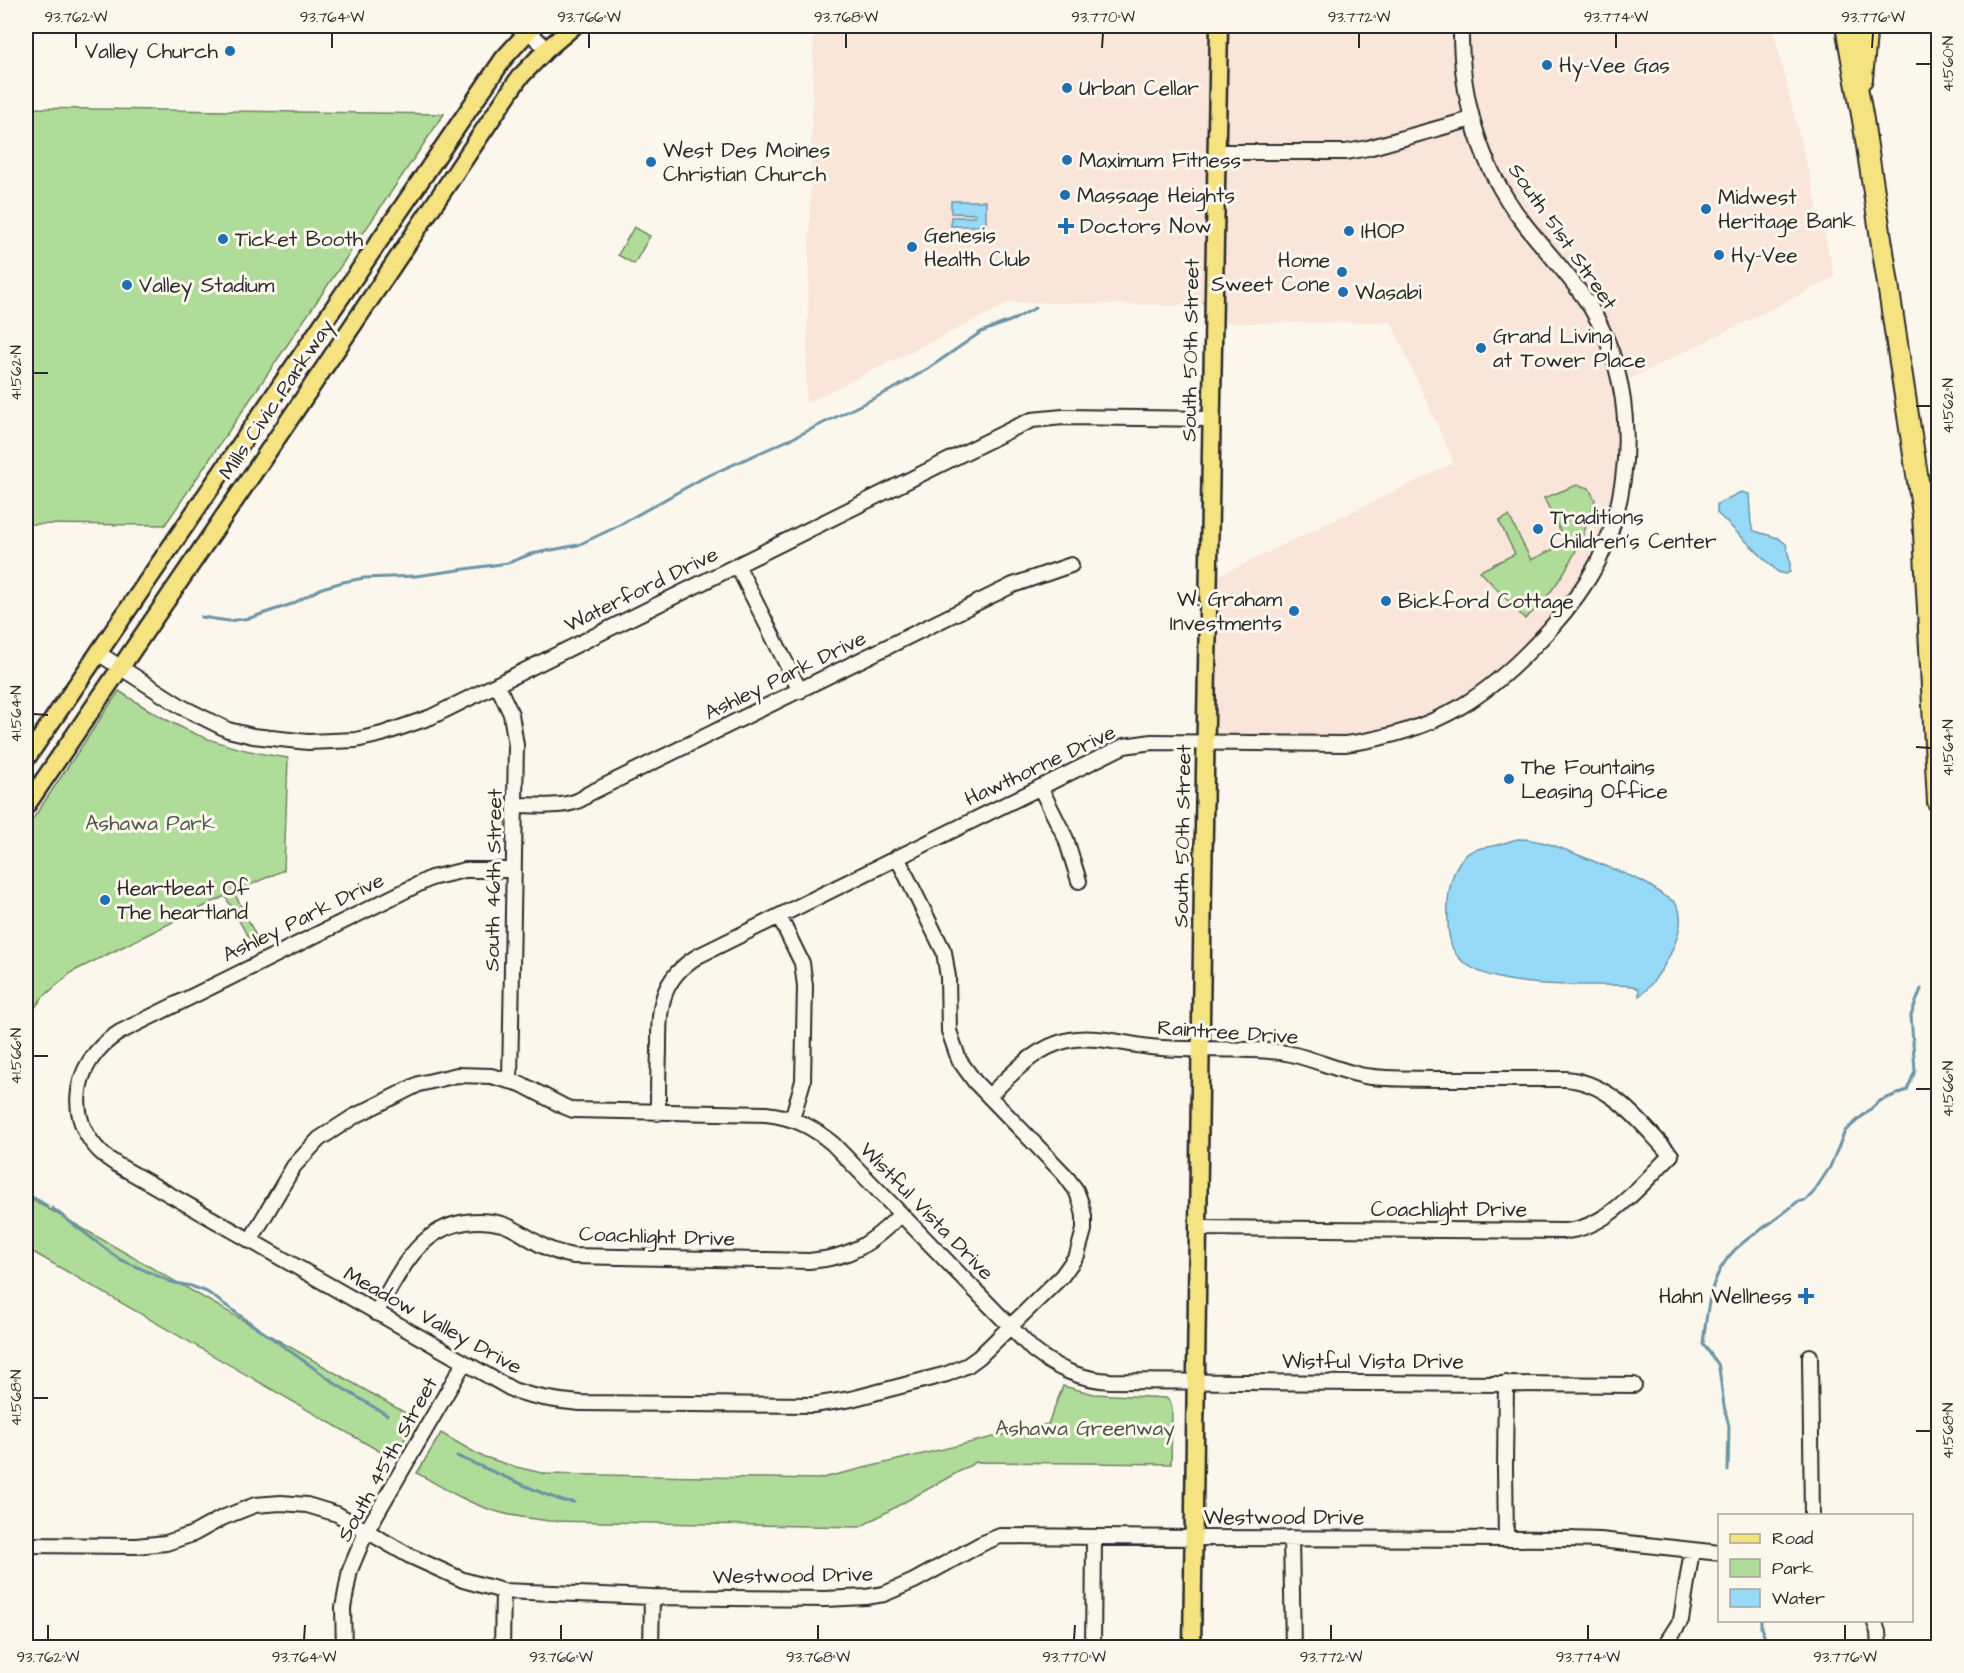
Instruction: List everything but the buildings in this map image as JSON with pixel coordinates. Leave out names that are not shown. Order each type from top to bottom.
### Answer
[{"type":"highway","points":[[1846,26],[1863,120],[1923,514],[1938,802]]},
{"type":"highway","points":[[1863,120],[1862,77],[1866,34],[1869,26]]},
{"type":"main road","name":"Mills Civic Parkway","points":[[26,806],[519,78],[547,49],[574,26]]},
{"type":"main road","name":"South 50th Street","points":[[1192,1647],[1219,26]]},
{"type":"main road","name":"Mills Civic Parkway","points":[[26,759],[504,58],[528,27]]},
{"type":"street","name":"South 51st Street","points":[[1461,26],[1462,64],[1472,119],[1481,148],[1505,196],[1521,220],[1562,266],[1592,310],[1613,359],[1624,409],[1625,468],[1622,491],[1611,531],[1586,583],[1525,658]]},
{"type":"street","points":[[528,27],[547,49]]},
{"type":"street","points":[[1217,152],[1346,152],[1472,119]]},
{"type":"street","name":"Waterford Drive","points":[[98,653],[182,707],[228,730],[253,736],[308,742],[356,740],[407,727],[1032,420],[1063,417],[1211,419]]},
{"type":"street","points":[[737,565],[800,691]]},
{"type":"street","name":"Ashley Park Drive","points":[[515,805],[552,806],[578,801],[588,794],[1013,585],[1071,565]]},
{"type":"street","name":"Hawthorne Drive","points":[[658,1113],[660,1008],[670,982],[689,962],[1125,746],[1152,742],[1345,744],[1396,735],[1421,727],[1462,707],[1525,658]]},
{"type":"street","name":"South 46th Street","points":[[497,684],[511,714],[515,730],[510,1080]]},
{"type":"street","points":[[1040,787],[1066,839],[1079,881]]},
{"type":"street","name":"Meadow Valley Drive","points":[[120,1032],[98,1048],[90,1059],[79,1085],[79,1112],[83,1127],[99,1151],[110,1160],[250,1241],[513,1390],[553,1401],[580,1403],[813,1405],[850,1399],[957,1371],[979,1357],[1070,1267],[1082,1243],[1084,1216],[1078,1196],[1068,1178],[968,1074],[959,1060],[953,1046],[948,1016],[948,977],[944,952],[897,858]]},
{"type":"street","name":"Ashley Park Drive","points":[[120,1032],[431,878],[465,870],[514,870]]},
{"type":"street","points":[[779,916],[802,963],[805,986],[803,1081],[792,1119]]},
{"type":"street","name":"Raintree Drive","points":[[989,1096],[1026,1060],[1039,1051],[1071,1040],[1095,1039],[1153,1048],[1286,1053],[1343,1071],[1384,1078],[1565,1079],[1584,1082],[1609,1094],[1620,1103],[1671,1155]]},
{"type":"street","name":"Wistful Vista Drive","points":[[250,1241],[294,1166],[335,1127],[408,1089],[437,1078],[474,1074],[510,1080],[573,1110],[766,1114],[792,1119],[817,1130],[1033,1350],[1047,1361],[1076,1376],[1110,1381],[1634,1385]]},
{"type":"street","name":"Coachlight Drive","points":[[1198,1228],[1575,1230],[1594,1225],[1605,1218],[1671,1155]]},
{"type":"street","name":"Coachlight Drive","points":[[376,1312],[419,1244],[444,1228],[458,1223],[473,1221],[502,1224],[542,1246],[573,1256],[809,1261],[824,1260],[854,1251],[868,1243],[901,1214]]},
{"type":"street","points":[[1810,1356],[1812,1514]]},
{"type":"street","name":"South 45th Street","points":[[344,1647],[344,1608],[350,1570],[366,1532],[464,1363]]},
{"type":"street","points":[[1506,1383],[1504,1467],[1506,1539]]},
{"type":"street","name":"Westwood Drive","points":[[26,1545],[136,1546],[166,1543],[193,1534],[222,1518],[255,1505],[281,1503],[307,1505],[337,1514],[408,1555],[463,1580],[503,1591],[652,1598],[825,1599],[884,1594],[1000,1536],[1600,1540],[1718,1553]]},
{"type":"street","points":[[1093,1647],[1094,1537]]},
{"type":"street","points":[[1291,1538],[1293,1647]]},
{"type":"street","points":[[1663,1647],[1681,1620],[1692,1550]]},
{"type":"street","points":[[502,1647],[503,1591]]},
{"type":"street","points":[[651,1647],[652,1598]]},
{"type":"street","points":[[1875,1622],[1879,1647]]},
{"type":"shaded area","points":[[814,26],[1772,26],[1835,277],[1620,384],[1622,491],[1586,583],[1489,689],[1371,741],[1206,743],[1208,581],[1454,463],[1391,322],[1213,323],[1213,306],[1012,302],[806,403]]},
{"type":"green space","points":[[26,108],[444,114],[165,525],[26,524]]},
{"type":"green space","points":[[634,227],[650,236],[634,264],[618,255]]},
{"type":"green space","points":[[1577,485],[1589,488],[1595,500],[1584,533],[1560,579],[1538,607],[1525,619],[1480,571],[1515,554],[1499,521],[1509,516],[1531,560],[1566,543],[1544,498]]},
{"type":"green space","name":"Ashawa Park","points":[[119,691],[160,717],[219,743],[288,758],[284,870],[234,892],[261,946],[255,949],[225,896],[72,972],[42,998],[26,1020],[26,829]]},
{"type":"green space","points":[[26,1196],[416,1419],[393,1459],[26,1248]]},
{"type":"green space","name":"Ashawa Greenway","points":[[1063,1386],[1094,1394],[1166,1398],[1172,1408],[1171,1464],[976,1462],[860,1527],[549,1521],[487,1509],[417,1473],[441,1433],[479,1455],[546,1474],[818,1479],[1048,1424]]},
{"type":"water","points":[[951,201],[986,201],[986,226],[951,226],[951,217],[975,217],[976,214],[951,213]]},
{"type":"water","points":[[1741,492],[1749,494],[1751,524],[1754,531],[1778,538],[1786,544],[1790,572],[1786,574],[1778,572],[1717,513],[1717,504]]},
{"type":"water","points":[[1518,839],[1548,844],[1622,872],[1647,884],[1675,903],[1680,913],[1677,938],[1663,967],[1639,996],[1639,989],[1633,986],[1562,985],[1507,980],[1483,973],[1464,963],[1452,947],[1448,928],[1448,898],[1456,868],[1463,857],[1474,850]]},
{"type":"waterway","points":[[201,617],[229,621],[250,618],[292,604],[322,588],[343,582],[364,578],[416,576],[508,563],[531,554],[578,545],[614,528],[703,478],[793,438],[897,387],[981,332],[1015,319],[1035,308]]},
{"type":"waterway","points":[[1728,1471],[1729,1426],[1719,1368],[1703,1344],[1709,1300],[1718,1274],[1733,1251],[1797,1202],[1806,1200],[1813,1193],[1830,1167],[1845,1131],[1880,1101],[1907,1090],[1915,1071],[1911,1015],[1921,989]]},
{"type":"waterway","points":[[26,1194],[47,1206]]},
{"type":"waterway","points":[[52,1208],[119,1259],[171,1282],[207,1292],[339,1386],[387,1415]]},
{"type":"waterway","points":[[457,1456],[542,1493],[563,1501],[574,1502]]},
{"type":"waterway","points":[[1761,1622],[1769,1648]]},
{"type":"place","name":"Valley Church","points":[[230,51]]},
{"type":"place","name":"Hy-Vee Gas","points":[[1547,65]]},
{"type":"place","name":"Urban Cellar","points":[[1067,88]]},
{"type":"place","name":"Maximum Fitness","points":[[1067,160]]},
{"type":"place","name":"West Des Moines Christian Church","points":[[651,162]]},
{"type":"place","name":"Massage Heights","points":[[1065,195]]},
{"type":"place","name":"Midwest Heritage Bank","points":[[1706,209]]},
{"type":"place","name":"Doctors Now","points":[[1066,226]]},
{"type":"place","name":"IHOP","points":[[1349,231]]},
{"type":"place","name":"Ticket Booth","points":[[223,239]]},
{"type":"place","name":"Genesis Health Club","points":[[912,247]]},
{"type":"place","name":"Hy-Vee","points":[[1719,255]]},
{"type":"place","name":"Home Sweet Cone","points":[[1342,272]]},
{"type":"place","name":"Valley Stadium","points":[[127,285]]},
{"type":"place","name":"Wasabi","points":[[1343,292]]},
{"type":"place","name":"Grand Living at Tower Place","points":[[1481,348]]},
{"type":"place","name":"Traditions Children's Center","points":[[1538,529]]},
{"type":"place","name":"Bickford Cottage","points":[[1386,601]]},
{"type":"place","name":"W. Graham Investments","points":[[1294,611]]},
{"type":"place","name":"The Fountains Leasing Office","points":[[1509,779]]},
{"type":"place","name":"Heartbeat Of The heartland","points":[[105,900]]},
{"type":"place","name":"Hahn Wellness","points":[[1806,1296]]}]
